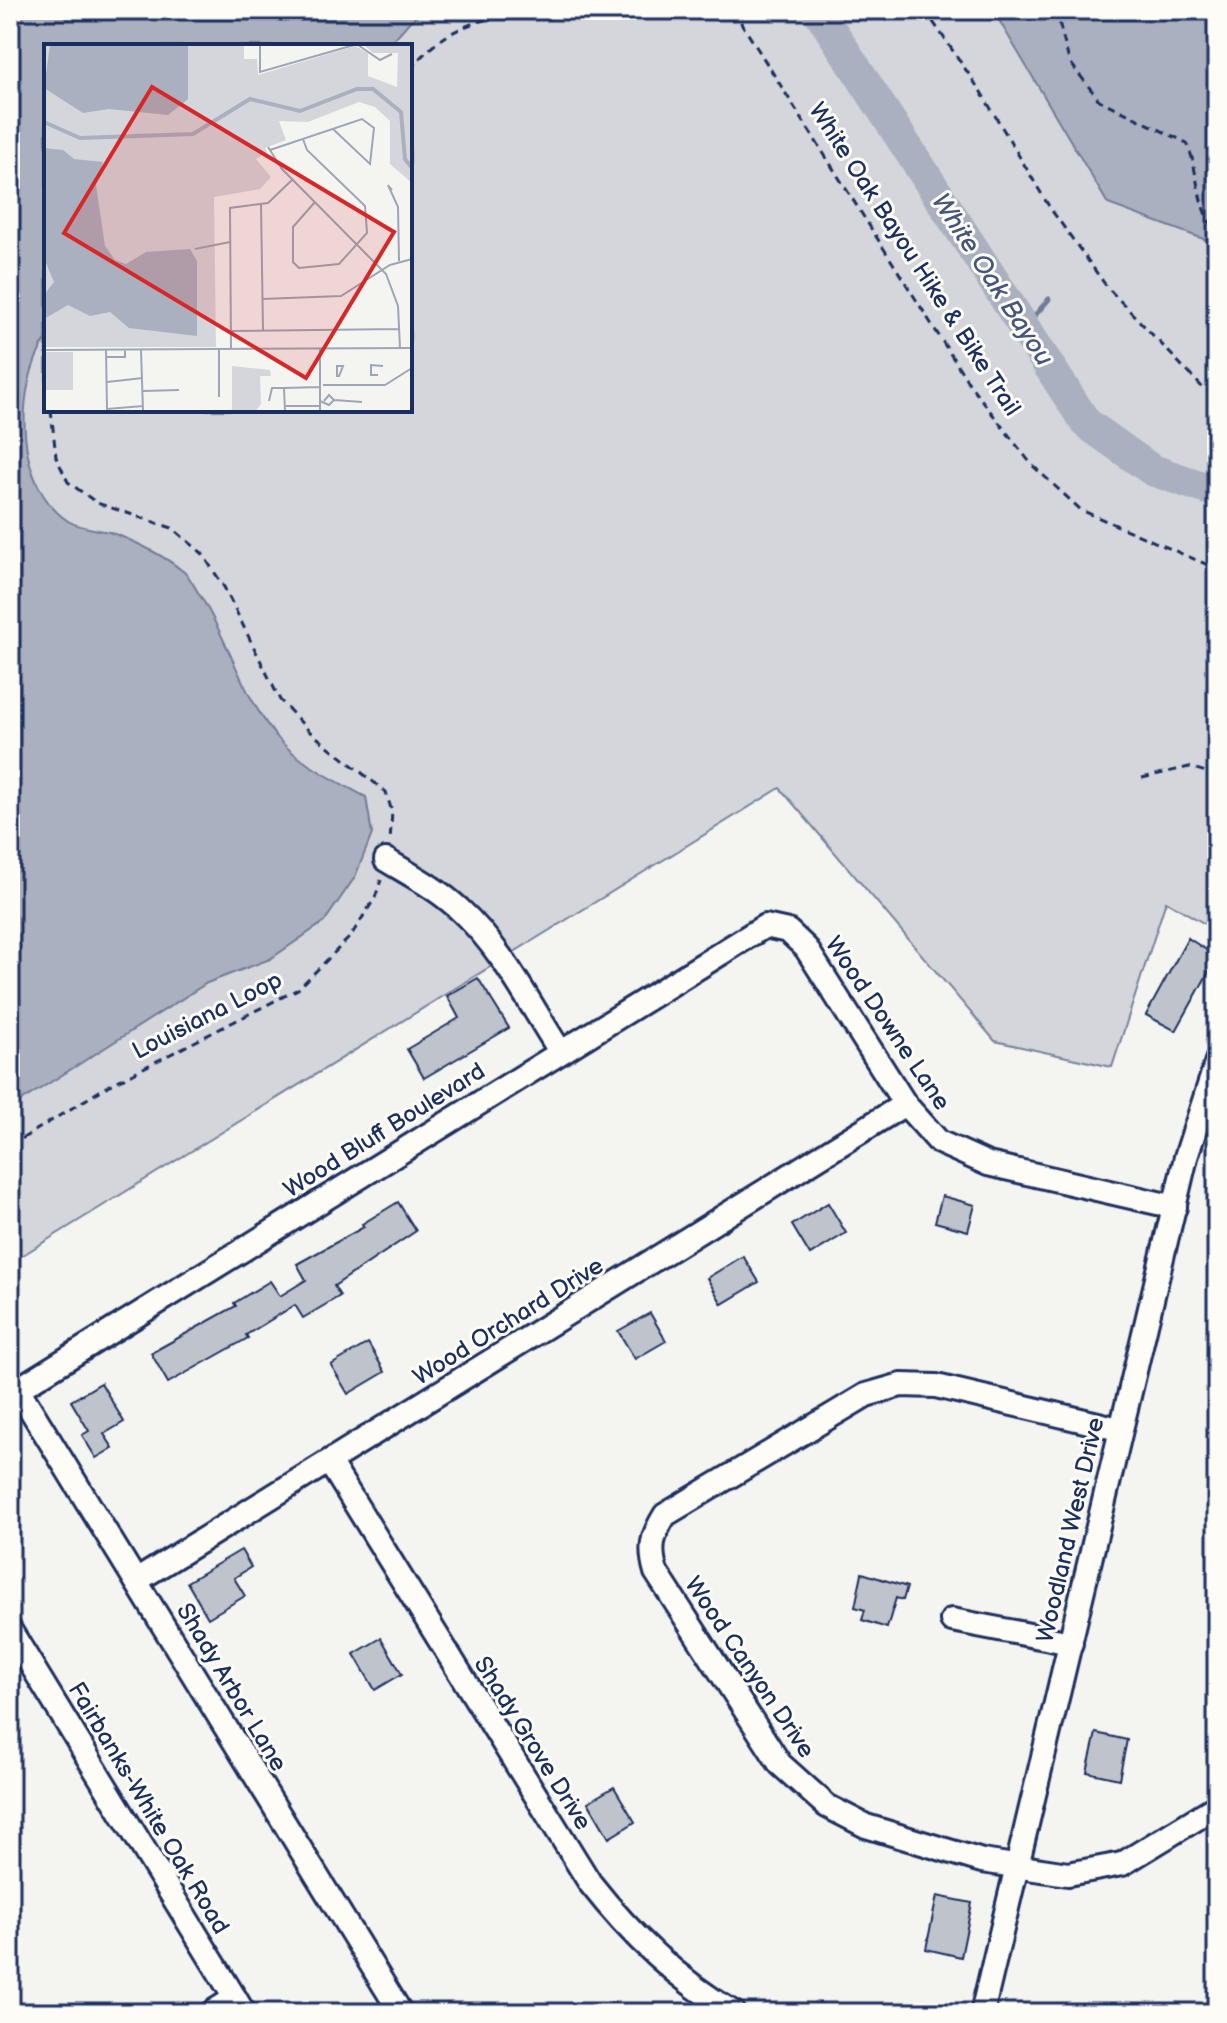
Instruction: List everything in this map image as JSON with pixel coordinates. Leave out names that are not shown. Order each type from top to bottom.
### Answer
[{"type":"street","points":[[386,860],[441,895],[471,921],[501,957],[560,1051]]},
{"type":"street","name":"Wood Bluff Boulevard","points":[[14,1391],[746,935],[765,926],[788,931]]},
{"type":"street","name":"Wood Downe Lane","points":[[788,931],[806,948],[905,1104],[939,1142],[971,1158],[1175,1207]]},
{"type":"street","name":"Woodland West Drive","points":[[982,2013],[1119,1429],[1201,1104],[1217,1061]]},
{"type":"street","name":"Wood Orchard Drive","points":[[136,1581],[905,1104]]},
{"type":"street","name":"Wood Canyon Drive","points":[[1119,1429],[915,1384],[866,1395],[665,1515],[650,1544],[656,1572],[768,1749],[810,1793],[827,1806],[883,1833],[1018,1869],[1068,1874],[1114,1867],[1217,1806]]},
{"type":"street","name":"Shady Arbor Lane","points":[[14,1391],[136,1581],[401,2013]]},
{"type":"street","name":"Shady Grove Drive","points":[[330,1463],[590,1883],[637,1939],[671,1970],[734,2013]]},
{"type":"street","points":[[952,1620],[1071,1643]]},
{"type":"street","name":"Fairbanks-White Oak Road","points":[[10,1630],[240,2006]]},
{"type":"street","points":[[211,2013],[240,2006]]},
{"type":"path","points":[[412,67],[440,38],[469,25],[525,10]]},
{"type":"path","name":"White Oak Bayou Hike & Bike Trail","points":[[733,10],[970,385],[1032,465],[1081,510],[1217,569]]},
{"type":"path","points":[[925,10],[981,92],[1050,208],[1107,287],[1205,390],[1217,396]]},
{"type":"path","points":[[1056,10],[1069,61],[1099,100],[1187,143],[1196,165],[1206,216],[1217,232]]},
{"type":"path","name":"Louisiana Loop","points":[[10,1146],[108,1086],[298,989],[333,957],[362,921],[375,898],[386,860],[392,812],[386,792],[309,731],[280,700],[224,587],[188,538],[172,528],[86,498],[68,482],[56,457],[51,412]]},
{"type":"path","points":[[1212,741],[1217,750]]},
{"type":"path","points":[[1142,778],[1189,767],[1217,775]]},
{"type":"shaded area","points":[[10,10],[1217,10],[1217,931],[1166,901],[1112,1067],[995,1041],[780,788],[10,1263]]},
{"type":"water","points":[[10,10],[426,10],[411,20],[390,44],[44,44],[44,343],[28,384],[25,409],[29,461],[38,485],[51,505],[68,521],[128,539],[158,554],[187,575],[211,613],[261,716],[291,751],[366,797],[372,834],[355,877],[324,922],[270,959],[207,983],[10,1108]]},
{"type":"water","points":[[993,10],[1217,10],[1217,244],[1108,204]]},
{"type":"building","points":[[1188,938],[1217,957],[1176,1031],[1146,1015]]},
{"type":"building","points":[[478,978],[509,1028],[424,1078],[407,1049],[459,1018],[447,996]]},
{"type":"building","points":[[942,1196],[975,1205],[968,1231],[935,1222]]},
{"type":"building","points":[[398,1202],[416,1231],[334,1286],[340,1296],[303,1318],[295,1305],[246,1335],[248,1338],[168,1383],[151,1353],[236,1306],[234,1303],[270,1281],[280,1296],[306,1280],[297,1264],[364,1227],[362,1224]]},
{"type":"building","points":[[828,1203],[846,1233],[810,1255],[792,1225]]},
{"type":"building","points":[[743,1256],[759,1282],[722,1304],[707,1278]]},
{"type":"building","points":[[650,1313],[666,1341],[635,1359],[618,1331]]},
{"type":"building","points":[[368,1343],[385,1372],[348,1394],[331,1365]]},
{"type":"building","points":[[101,1383],[124,1422],[104,1434],[113,1448],[96,1458],[82,1435],[89,1431],[71,1401]]},
{"type":"building","points":[[241,1550],[251,1567],[234,1578],[245,1596],[208,1618],[187,1582]]},
{"type":"building","points":[[862,1573],[907,1587],[903,1600],[896,1598],[887,1628],[862,1620],[865,1610],[855,1607]]},
{"type":"building","points":[[381,1638],[402,1674],[375,1690],[354,1654]]},
{"type":"building","points":[[1096,1733],[1127,1740],[1119,1779],[1087,1772]]},
{"type":"building","points":[[614,1787],[635,1822],[609,1838],[588,1802]]},
{"type":"building","points":[[937,1896],[972,1903],[961,1957],[926,1949]]},
{"type":"waterway","name":"White Oak Bayou","points":[[818,10],[1086,423],[1152,470],[1217,492]]},
{"type":"waterway","points":[[1024,328],[1049,299]]}]
